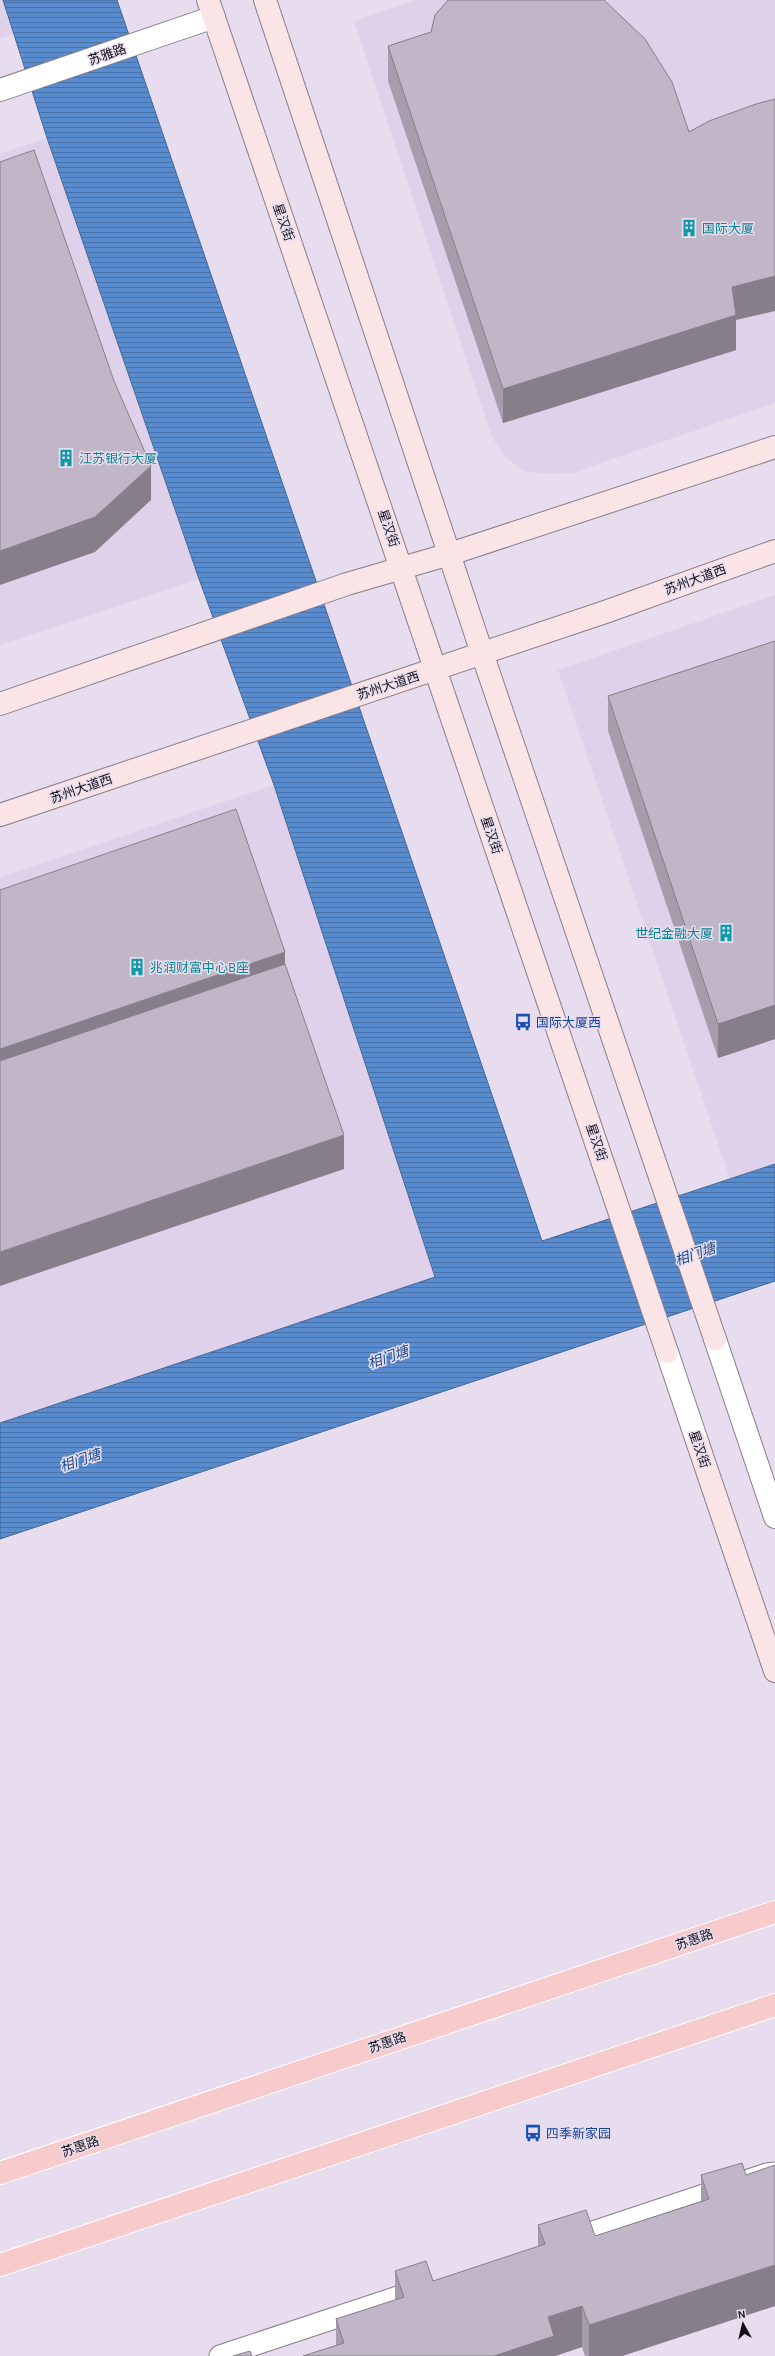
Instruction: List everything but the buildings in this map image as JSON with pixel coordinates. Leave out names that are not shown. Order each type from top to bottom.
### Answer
[{"type":"main road","points":[[265,0],[482,653],[715,1339]]},
{"type":"main road","name":"星汉街","points":[[211,9],[403,569],[435,669],[667,1352]]},
{"type":"main road","points":[[0,704],[347,584],[403,569],[450,554],[775,447]]},
{"type":"main road","name":"苏州大道西","points":[[0,815],[482,653],[775,551]]},
{"type":"main road","name":"星汉街","points":[[698,1444],[775,1671]]},
{"type":"main road","name":"苏惠路","points":[[0,2173],[775,1912]]},
{"type":"main road","points":[[0,2265],[775,2005]]},
{"type":"street","name":"苏雅路","points":[[9,87],[144,41],[211,9]]},
{"type":"street","points":[[715,1339],[775,1517]]},
{"type":"street","name":"星汉街","points":[[667,1352],[698,1444]]},
{"type":"lane","points":[[549,2246],[767,2174],[775,2173]]},
{"type":"lane","points":[[220,2356],[437,2284]]},
{"type":"shaded area","points":[[0,0],[3,0],[14,34],[0,38]]},
{"type":"shaded area","name":"国际大厦","points":[[416,0],[775,0],[775,403],[572,473],[550,474],[524,471],[504,456],[492,437],[354,21]]},
{"type":"shaded area","points":[[46,138],[199,579],[0,645],[0,154]]},
{"type":"shaded area","name":"世纪金融大厦","points":[[775,595],[775,1164],[730,1179],[558,670]]},
{"type":"shaded area","points":[[274,785],[435,1277],[0,1423],[0,877]]},
{"type":"water","name":"相门塘","points":[[3,0],[117,0],[542,1241],[775,1164],[775,1281],[0,1539],[0,1423],[435,1277],[274,785],[199,579],[47,138]]},
{"type":"place","name":"国际大厦","points":[[689,228]]},
{"type":"place","name":"江苏银行大厦","points":[[66,458]]},
{"type":"place","name":"世纪金融大厦","points":[[726,933]]},
{"type":"place","name":"兆润财富中心B座","points":[[137,967]]},
{"type":"place","name":"国际大厦西","points":[[523,1022]]},
{"type":"place","name":"四季新家园","points":[[533,2133]]}]
